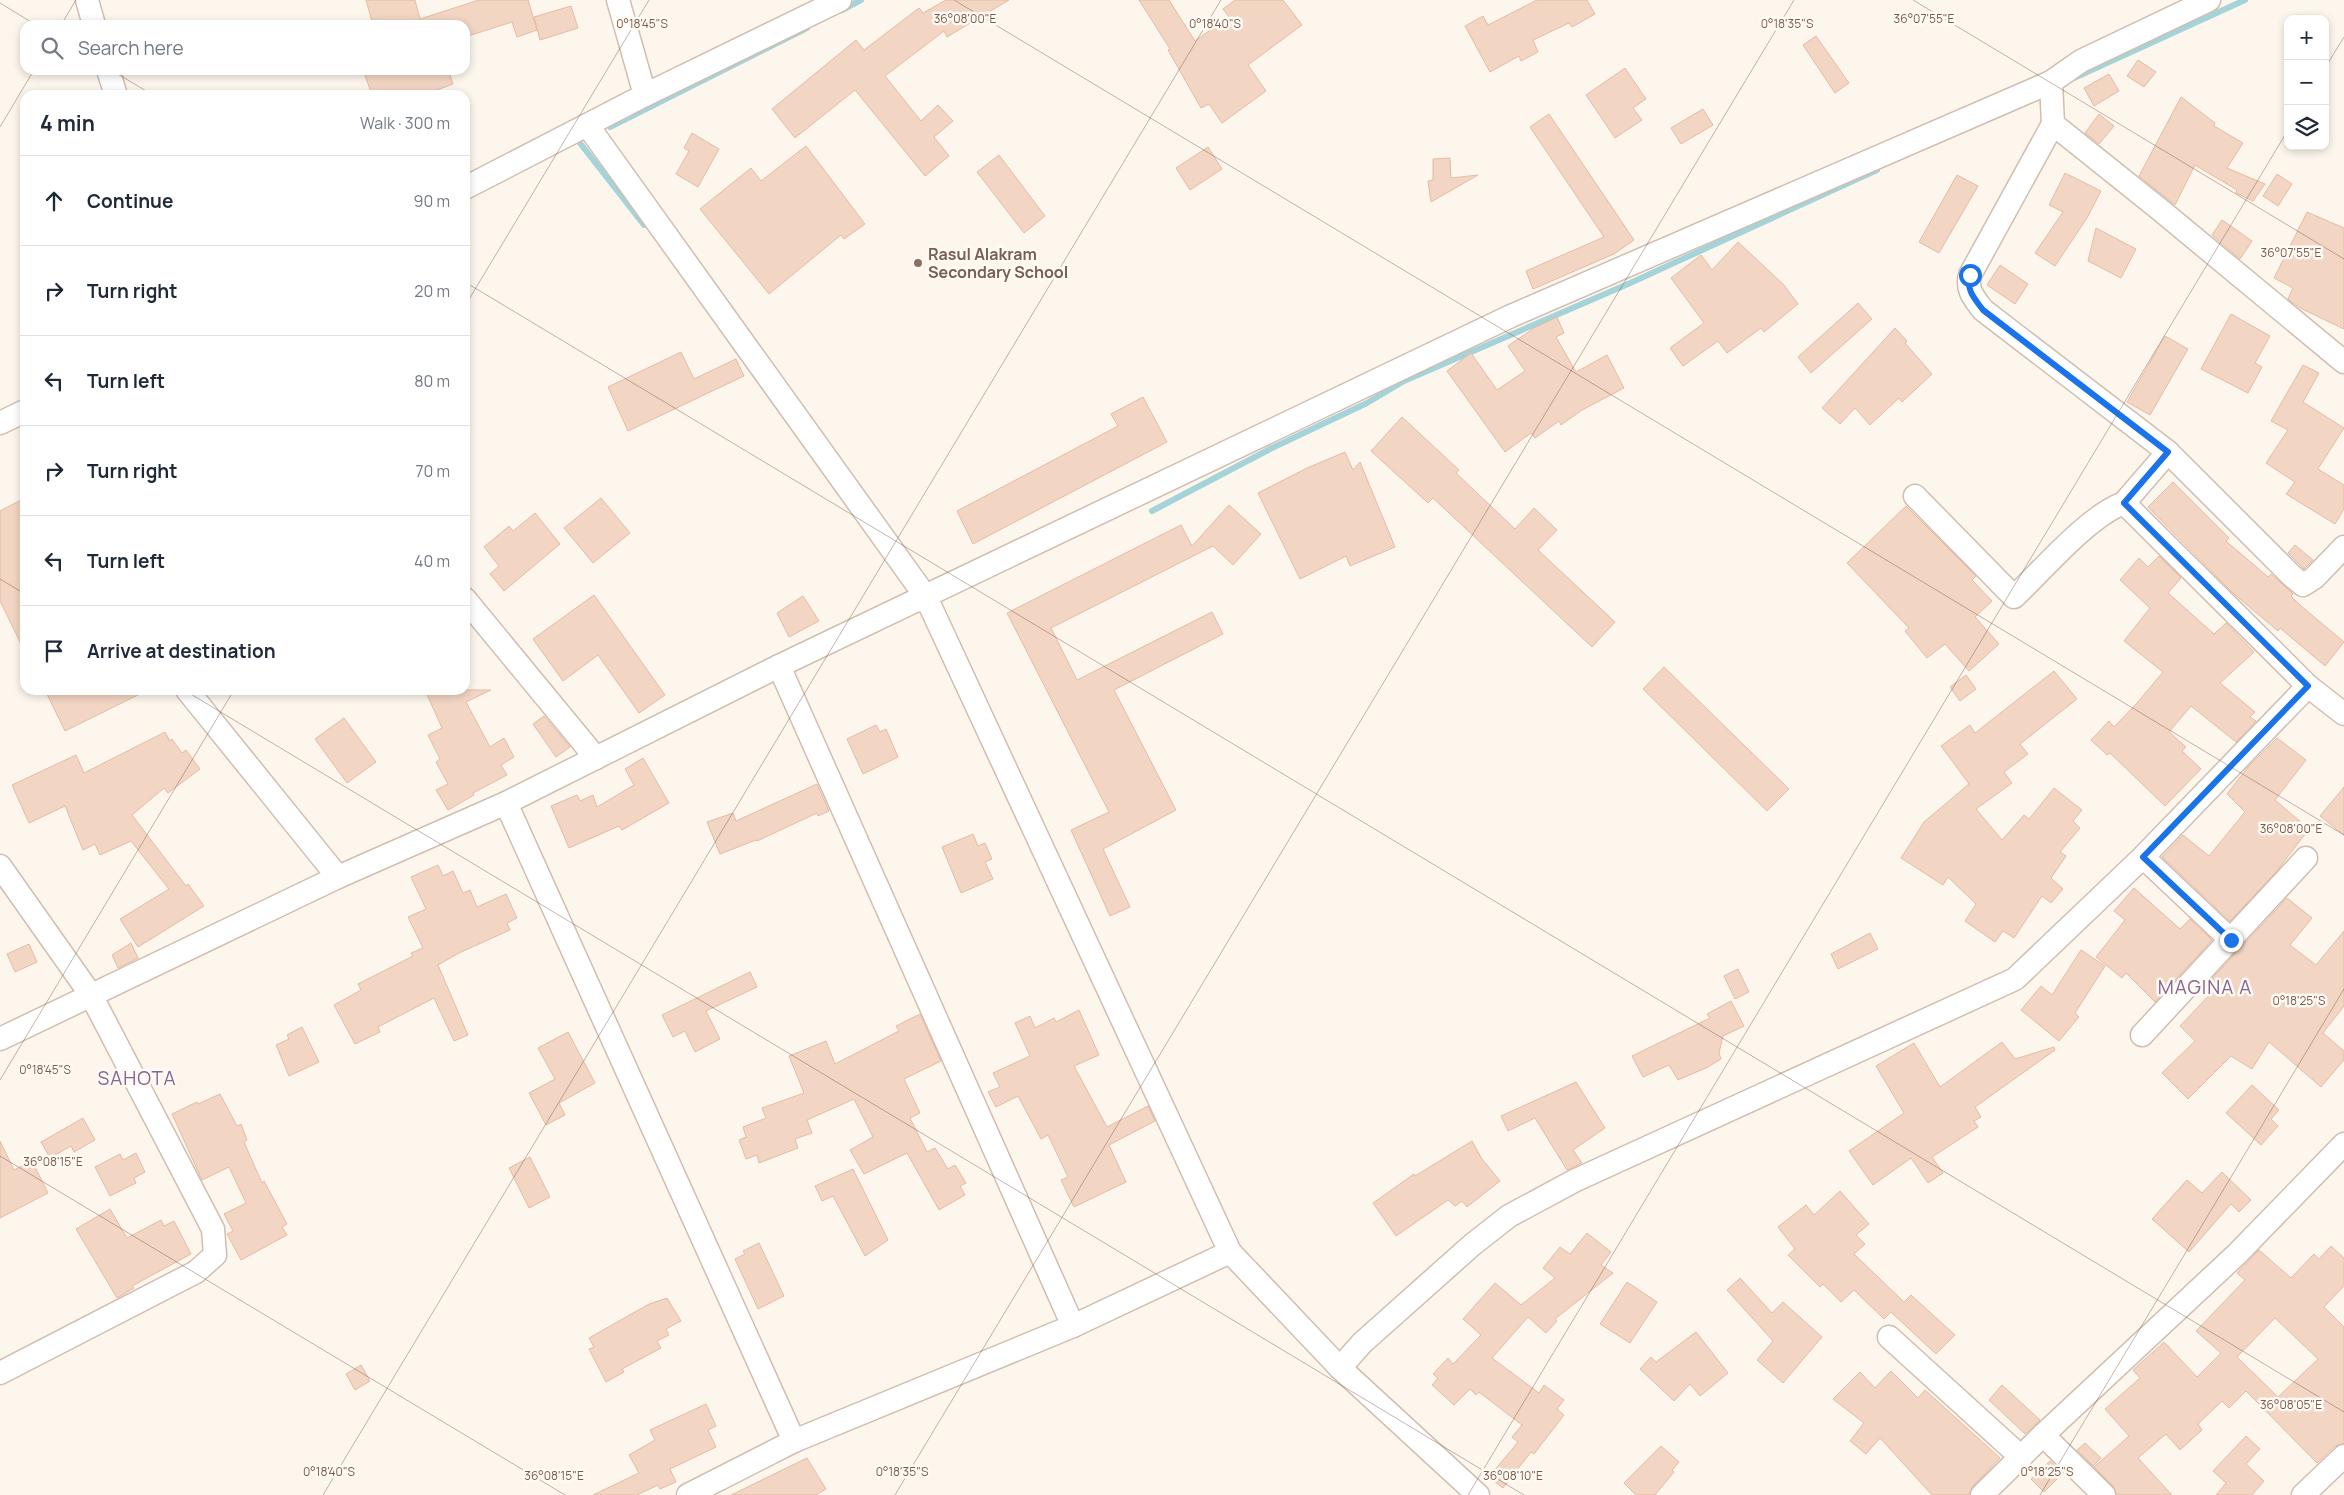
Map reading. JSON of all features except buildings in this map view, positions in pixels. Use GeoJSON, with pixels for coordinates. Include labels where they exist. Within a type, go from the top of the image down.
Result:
{"type":"FeatureCollection","features":[{"type":"Feature","properties":{"kind":"street"},"geometry":{"type":"LineString","coordinates":[[87,0],[93,20]]}},
{"type":"Feature","properties":{"kind":"street"},"geometry":{"type":"LineString","coordinates":[[618,0],[645,95]]}},
{"type":"Feature","properties":{"kind":"street"},"geometry":{"type":"LineString","coordinates":[[470,185],[645,95],[840,0]]}},
{"type":"Feature","properties":{"kind":"street"},"geometry":{"type":"LineString","coordinates":[[0,1039],[338,877],[506,803],[779,666],[1511,316],[2051,82],[2081,61],[2209,0]]}},
{"type":"Feature","properties":{"kind":"street"},"geometry":{"type":"LineString","coordinates":[[110,75],[114,90]]}},
{"type":"Feature","properties":{"kind":"street"},"geometry":{"type":"LineString","coordinates":[[2051,82],[2053,124],[1983,248],[1967,285],[1971,294],[1983,310],[2168,452],[2303,585],[2314,578],[2344,547]]}},
{"type":"Feature","properties":{"kind":"street"},"geometry":{"type":"LineString","coordinates":[[2053,124],[2344,362]]}},
{"type":"Feature","properties":{"kind":"street"},"geometry":{"type":"LineString","coordinates":[[588,126],[926,597],[1230,1252],[1340,1368],[1478,1495]]}},
{"type":"Feature","properties":{"kind":"street"},"geometry":{"type":"LineString","coordinates":[[0,424],[20,414]]}},
{"type":"Feature","properties":{"kind":"street"},"geometry":{"type":"LineString","coordinates":[[1915,496],[2014,597],[2088,525],[2102,514],[2124,503],[2168,452]]}},
{"type":"Feature","properties":{"kind":"street"},"geometry":{"type":"LineString","coordinates":[[2124,503],[2308,686],[2344,714]]}},
{"type":"Feature","properties":{"kind":"street"},"geometry":{"type":"LineString","coordinates":[[470,605],[596,758]]}},
{"type":"Feature","properties":{"kind":"street"},"geometry":{"type":"LineString","coordinates":[[779,666],[1073,1326]]}},
{"type":"Feature","properties":{"kind":"street"},"geometry":{"type":"LineString","coordinates":[[1340,1368],[1362,1343],[1472,1245],[1509,1216],[1574,1182],[2015,979],[2143,857],[2308,686]]}},
{"type":"Feature","properties":{"kind":"street"},"geometry":{"type":"LineString","coordinates":[[191,695],[338,877]]}},
{"type":"Feature","properties":{"kind":"street"},"geometry":{"type":"LineString","coordinates":[[506,803],[794,1441]]}},
{"type":"Feature","properties":{"kind":"street"},"geometry":{"type":"LineString","coordinates":[[2143,857],[2231,940]]}},
{"type":"Feature","properties":{"kind":"street"},"geometry":{"type":"LineString","coordinates":[[2142,1035],[2306,858]]}},
{"type":"Feature","properties":{"kind":"street"},"geometry":{"type":"LineString","coordinates":[[0,866],[91,995],[213,1228],[214,1255],[196,1272],[0,1373]]}},
{"type":"Feature","properties":{"kind":"street"},"geometry":{"type":"LineString","coordinates":[[1982,1495],[2043,1435],[2237,1254],[2344,1144]]}},
{"type":"Feature","properties":{"kind":"street"},"geometry":{"type":"LineString","coordinates":[[688,1495],[794,1441],[1073,1326],[1230,1252]]}},
{"type":"Feature","properties":{"kind":"street"},"geometry":{"type":"LineString","coordinates":[[1889,1337],[2022,1457]]}},
{"type":"Feature","properties":{"kind":"street"},"geometry":{"type":"LineString","coordinates":[[2043,1435],[2104,1495]]}},
{"type":"Feature","properties":{"kind":"street"},"geometry":{"type":"LineString","coordinates":[[2303,1495],[2344,1456]]}},
{"type":"Feature","properties":{"kind":"waterway"},"geometry":{"type":"LineString","coordinates":[[842,10],[861,0]]}},
{"type":"Feature","properties":{"kind":"waterway"},"geometry":{"type":"LineString","coordinates":[[2074,78],[2245,0]]}},
{"type":"Feature","properties":{"kind":"waterway"},"geometry":{"type":"LineString","coordinates":[[610,127],[807,28]]}},
{"type":"Feature","properties":{"kind":"waterway"},"geometry":{"type":"LineString","coordinates":[[580,143],[644,225]]}},
{"type":"Feature","properties":{"kind":"waterway"},"geometry":{"type":"LineString","coordinates":[[1152,511],[1272,448],[1367,403],[1404,381],[1628,284],[1877,170]]}},
{"type":"Feature","properties":{"kind":"place","name":"Rasul Alakram Secondary School"},"geometry":{"type":"Point","coordinates":[918,263]}},
{"type":"Feature","properties":{"kind":"district","name":"MAGINA A"},"geometry":{"type":"Point","coordinates":[2205,987]}},
{"type":"Feature","properties":{"kind":"district","name":"SAHOTA"},"geometry":{"type":"Point","coordinates":[137,1078]}},
{"type":"Feature","properties":{"kind":"route"},"geometry":{"type":"LineString","coordinates":[[1970,275],[1967,285],[1983,310],[2168,452],[2124,503],[2308,686],[2143,857],[2231,940]]}}]}
